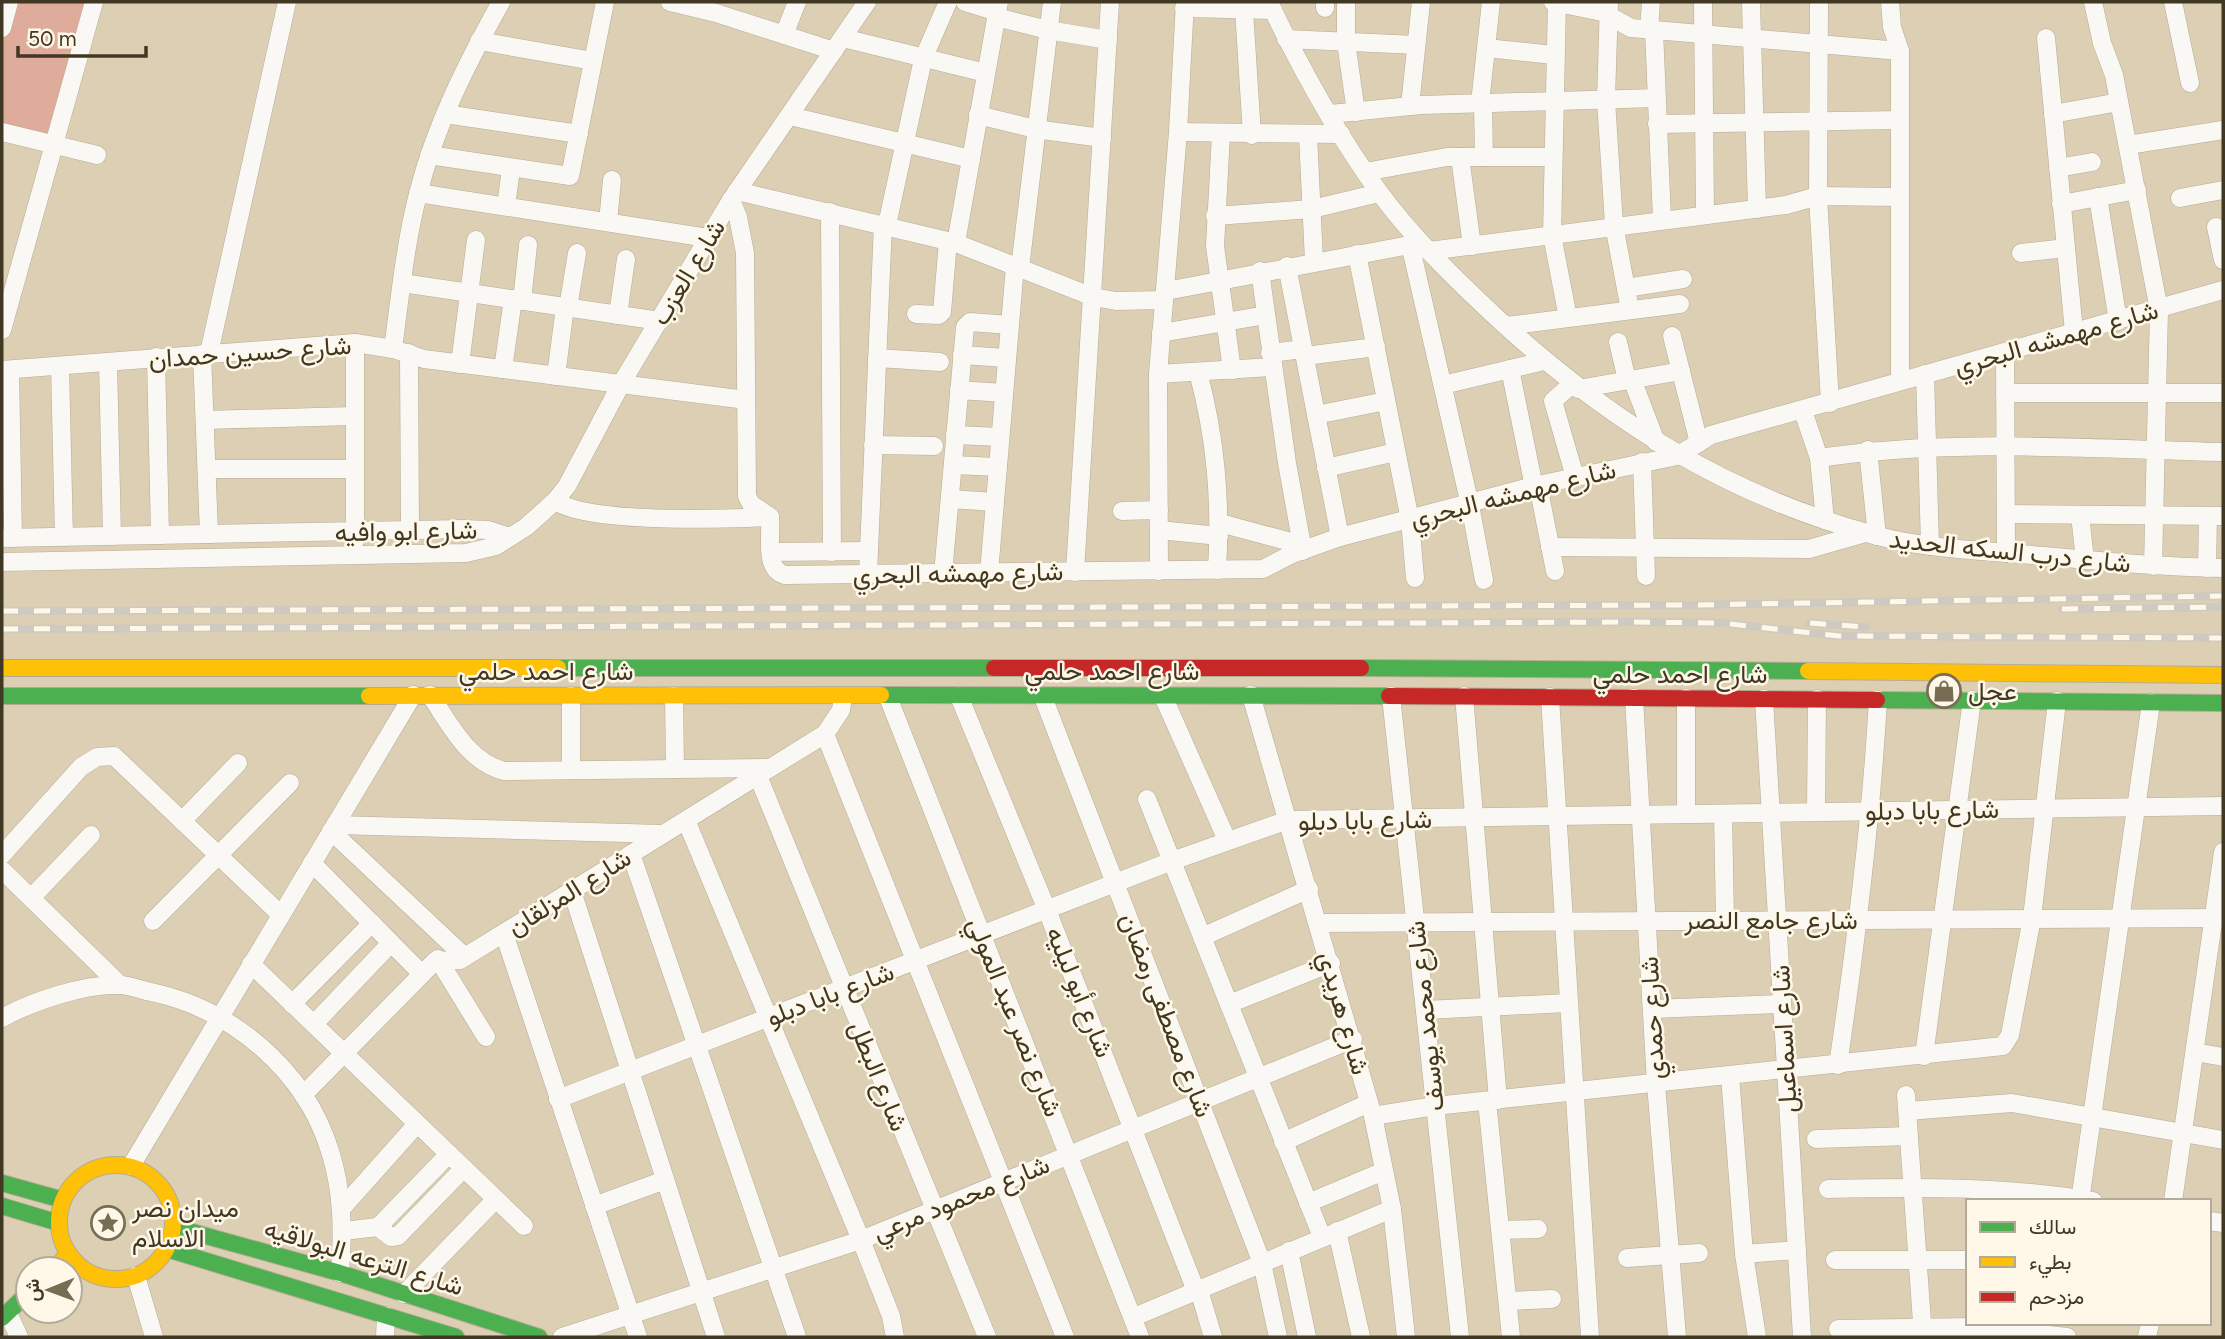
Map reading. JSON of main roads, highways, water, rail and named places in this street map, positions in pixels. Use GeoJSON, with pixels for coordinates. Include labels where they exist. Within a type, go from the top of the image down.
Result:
{"type":"FeatureCollection","features":[{"type":"Feature","properties":{"kind":"main road","name":"شارع احمد حلمي"},"geometry":{"type":"LineString","coordinates":[[2,668],[1477,668],[2223,675]]}},
{"type":"Feature","properties":{"kind":"main road","name":"شارع احمد حلمي"},"geometry":{"type":"LineString","coordinates":[[2,696],[1251,695],[2223,703]]}},
{"type":"Feature","properties":{"kind":"main road"},"geometry":{"type":"LineString","coordinates":[[110,1164],[131,1166],[151,1176],[166,1194],[173,1227],[167,1249],[154,1265],[136,1276],[120,1279],[97,1276],[77,1264],[69,1254],[59,1223],[63,1200],[74,1183],[90,1170],[110,1164]]}},
{"type":"Feature","properties":{"kind":"main road"},"geometry":{"type":"LineString","coordinates":[[2,1183],[63,1200]]}},
{"type":"Feature","properties":{"kind":"main road"},"geometry":{"type":"LineString","coordinates":[[2,1206],[59,1223]]}},
{"type":"Feature","properties":{"kind":"main road","name":"شارع الترعه البولاقيه"},"geometry":{"type":"LineString","coordinates":[[173,1227],[340,1273],[539,1337]]}},
{"type":"Feature","properties":{"kind":"main road","name":"شارع الترعه البولاقيه"},"geometry":{"type":"LineString","coordinates":[[167,1249],[456,1337]]}},
{"type":"Feature","properties":{"kind":"railway"},"geometry":{"type":"LineString","coordinates":[[2,611],[1694,605],[2223,596]]}},
{"type":"Feature","properties":{"kind":"railway"},"geometry":{"type":"LineString","coordinates":[[2062,609],[2223,607]]}},
{"type":"Feature","properties":{"kind":"railway"},"geometry":{"type":"LineString","coordinates":[[2,629],[1632,622],[1722,623],[1839,636],[2223,638]]}},
{"type":"Feature","properties":{"kind":"railway"},"geometry":{"type":"LineString","coordinates":[[1810,623],[1866,627]]}},
{"type":"Feature","properties":{"kind":"place","name":"عجل"},"geometry":{"type":"Point","coordinates":[1944,691]}},
{"type":"Feature","properties":{"kind":"place","name":"ميدان نصر الاسلام"},"geometry":{"type":"Point","coordinates":[108,1223]}}]}
